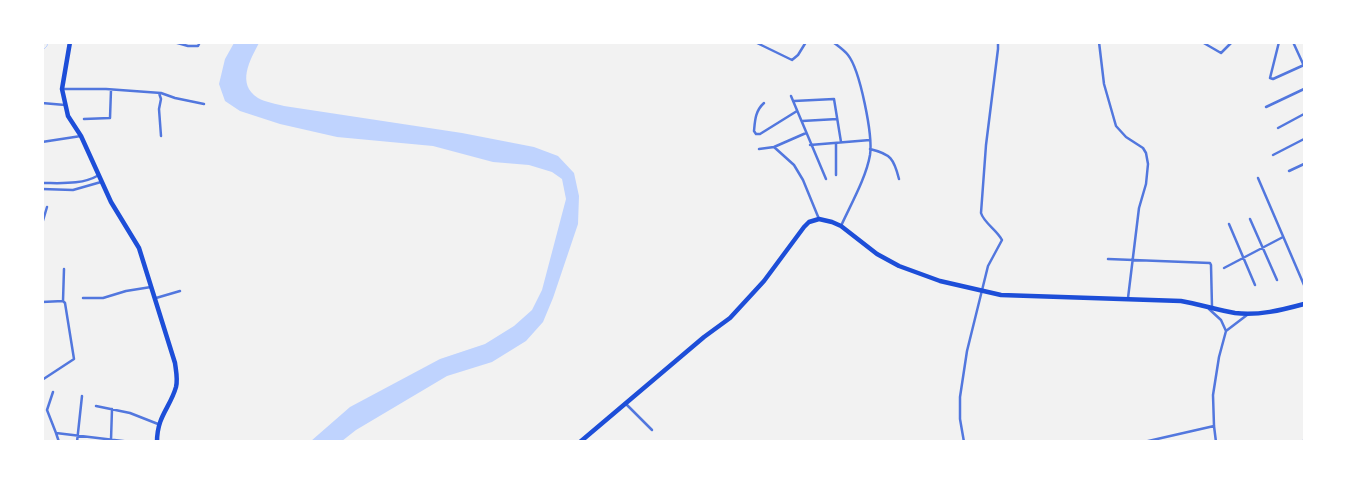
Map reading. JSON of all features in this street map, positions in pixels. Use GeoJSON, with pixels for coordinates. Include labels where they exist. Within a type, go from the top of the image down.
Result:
{"type":"FeatureCollection","features":[{"type":"Feature","properties":{"kind":"main road"},"geometry":{"type":"LineString","coordinates":[[70,42],[62,89],[68,116],[81,136],[111,202],[139,248],[175,363],[176,387],[158,424],[157,442]]}},
{"type":"Feature","properties":{"kind":"main road"},"geometry":{"type":"LineString","coordinates":[[580,442],[704,337],[730,318],[764,281],[804,227],[809,222],[820,219],[842,226],[877,254],[899,266],[940,280],[1012,296],[1181,301],[1249,314],[1280,310],[1304,304]]}},
{"type":"Feature","properties":{"kind":"street"},"geometry":{"type":"LineString","coordinates":[[174,42],[193,46],[198,46],[200,42]]}},
{"type":"Feature","properties":{"kind":"street"},"geometry":{"type":"LineString","coordinates":[[755,42],[792,60],[798,55],[806,42]]}},
{"type":"Feature","properties":{"kind":"street"},"geometry":{"type":"LineString","coordinates":[[834,42],[848,55],[856,71],[870,140],[868,164],[842,226]]}},
{"type":"Feature","properties":{"kind":"street"},"geometry":{"type":"LineString","coordinates":[[964,442],[960,419],[960,397],[967,351],[988,266],[1002,240],[981,213],[986,145],[998,42]]}},
{"type":"Feature","properties":{"kind":"street"},"geometry":{"type":"LineString","coordinates":[[1100,42],[1104,84],[1116,126],[1126,137],[1143,148],[1148,158],[1146,184],[1139,208],[1128,298]]}},
{"type":"Feature","properties":{"kind":"street"},"geometry":{"type":"LineString","coordinates":[[1202,42],[1221,53],[1232,42]]}},
{"type":"Feature","properties":{"kind":"street"},"geometry":{"type":"LineString","coordinates":[[1279,42],[1270,78],[1273,79],[1304,66],[1293,42]]}},
{"type":"Feature","properties":{"kind":"street"},"geometry":{"type":"LineString","coordinates":[[62,89],[159,93],[204,104]]}},
{"type":"Feature","properties":{"kind":"street"},"geometry":{"type":"LineString","coordinates":[[1266,107],[1304,89]]}},
{"type":"Feature","properties":{"kind":"street"},"geometry":{"type":"LineString","coordinates":[[84,119],[110,118],[111,90]]}},
{"type":"Feature","properties":{"kind":"street"},"geometry":{"type":"LineString","coordinates":[[159,93],[161,99],[159,108],[161,136]]}},
{"type":"Feature","properties":{"kind":"street"},"geometry":{"type":"LineString","coordinates":[[791,96],[810,145],[826,179]]}},
{"type":"Feature","properties":{"kind":"street"},"geometry":{"type":"LineString","coordinates":[[794,101],[833,98],[841,142]]}},
{"type":"Feature","properties":{"kind":"street"},"geometry":{"type":"LineString","coordinates":[[42,103],[65,105]]}},
{"type":"Feature","properties":{"kind":"street"},"geometry":{"type":"LineString","coordinates":[[764,104],[759,107],[756,114],[754,131],[756,134],[760,134],[797,111]]}},
{"type":"Feature","properties":{"kind":"street"},"geometry":{"type":"LineString","coordinates":[[1278,128],[1304,114]]}},
{"type":"Feature","properties":{"kind":"street"},"geometry":{"type":"LineString","coordinates":[[802,121],[837,119]]}},
{"type":"Feature","properties":{"kind":"street"},"geometry":{"type":"LineString","coordinates":[[759,149],[774,147],[806,133]]}},
{"type":"Feature","properties":{"kind":"street"},"geometry":{"type":"LineString","coordinates":[[42,142],[81,136]]}},
{"type":"Feature","properties":{"kind":"street"},"geometry":{"type":"LineString","coordinates":[[1273,155],[1304,139]]}},
{"type":"Feature","properties":{"kind":"street"},"geometry":{"type":"LineString","coordinates":[[810,145],[870,140]]}},
{"type":"Feature","properties":{"kind":"street"},"geometry":{"type":"LineString","coordinates":[[836,143],[836,175]]}},
{"type":"Feature","properties":{"kind":"street"},"geometry":{"type":"LineString","coordinates":[[774,147],[794,165],[803,180],[820,219]]}},
{"type":"Feature","properties":{"kind":"street"},"geometry":{"type":"LineString","coordinates":[[870,149],[889,156],[896,166],[899,179]]}},
{"type":"Feature","properties":{"kind":"street"},"geometry":{"type":"LineString","coordinates":[[1289,171],[1304,164]]}},
{"type":"Feature","properties":{"kind":"street"},"geometry":{"type":"LineString","coordinates":[[42,183],[72,184],[99,175]]}},
{"type":"Feature","properties":{"kind":"street"},"geometry":{"type":"LineString","coordinates":[[1258,178],[1304,285]]}},
{"type":"Feature","properties":{"kind":"street"},"geometry":{"type":"LineString","coordinates":[[42,189],[81,189],[102,182]]}},
{"type":"Feature","properties":{"kind":"street"},"geometry":{"type":"LineString","coordinates":[[42,224],[47,207]]}},
{"type":"Feature","properties":{"kind":"street"},"geometry":{"type":"LineString","coordinates":[[1250,219],[1277,280]]}},
{"type":"Feature","properties":{"kind":"street"},"geometry":{"type":"LineString","coordinates":[[1229,224],[1255,285]]}},
{"type":"Feature","properties":{"kind":"street"},"geometry":{"type":"LineString","coordinates":[[1224,268],[1283,237]]}},
{"type":"Feature","properties":{"kind":"street"},"geometry":{"type":"LineString","coordinates":[[1108,259],[1211,264],[1212,307]]}},
{"type":"Feature","properties":{"kind":"street"},"geometry":{"type":"LineString","coordinates":[[42,380],[74,359],[65,303],[63,301],[64,269]]}},
{"type":"Feature","properties":{"kind":"street"},"geometry":{"type":"LineString","coordinates":[[83,298],[103,298],[126,291],[151,287]]}},
{"type":"Feature","properties":{"kind":"street"},"geometry":{"type":"LineString","coordinates":[[154,298],[180,291]]}},
{"type":"Feature","properties":{"kind":"street"},"geometry":{"type":"LineString","coordinates":[[42,302],[63,301]]}},
{"type":"Feature","properties":{"kind":"street"},"geometry":{"type":"LineString","coordinates":[[1205,305],[1221,320],[1226,331],[1214,383],[1216,442]]}},
{"type":"Feature","properties":{"kind":"street"},"geometry":{"type":"LineString","coordinates":[[1226,331],[1249,314]]}},
{"type":"Feature","properties":{"kind":"street"},"geometry":{"type":"LineString","coordinates":[[42,340],[42,347]]}},
{"type":"Feature","properties":{"kind":"street"},"geometry":{"type":"LineString","coordinates":[[53,392],[47,410],[58,442]]}},
{"type":"Feature","properties":{"kind":"street"},"geometry":{"type":"LineString","coordinates":[[77,442],[82,396]]}},
{"type":"Feature","properties":{"kind":"street"},"geometry":{"type":"LineString","coordinates":[[625,403],[652,430]]}},
{"type":"Feature","properties":{"kind":"street"},"geometry":{"type":"LineString","coordinates":[[96,406],[140,416],[158,424]]}},
{"type":"Feature","properties":{"kind":"street"},"geometry":{"type":"LineString","coordinates":[[111,440],[112,409]]}},
{"type":"Feature","properties":{"kind":"street"},"geometry":{"type":"LineString","coordinates":[[1144,442],[1214,426]]}},
{"type":"Feature","properties":{"kind":"street"},"geometry":{"type":"LineString","coordinates":[[56,433],[131,442]]}},
{"type":"Feature","properties":{"kind":"water"},"geometry":{"type":"Polygon","coordinates":[[[234,43],[259,43],[249,64],[246,79],[251,92],[264,101],[284,106],[462,133],[534,147],[558,156],[574,173],[579,196],[578,224],[543,322],[526,341],[492,362],[447,376],[356,430],[342,441],[311,441],[350,407],[440,359],[485,344],[514,326],[532,310],[542,290],[566,199],[562,179],[552,172],[529,165],[493,162],[433,146],[337,137],[280,124],[240,111],[225,101],[219,84],[225,59],[234,43]]]}},
{"type":"Feature","properties":{"kind":"waterway"},"geometry":{"type":"LineString","coordinates":[[42,51],[48,42]]}}]}
